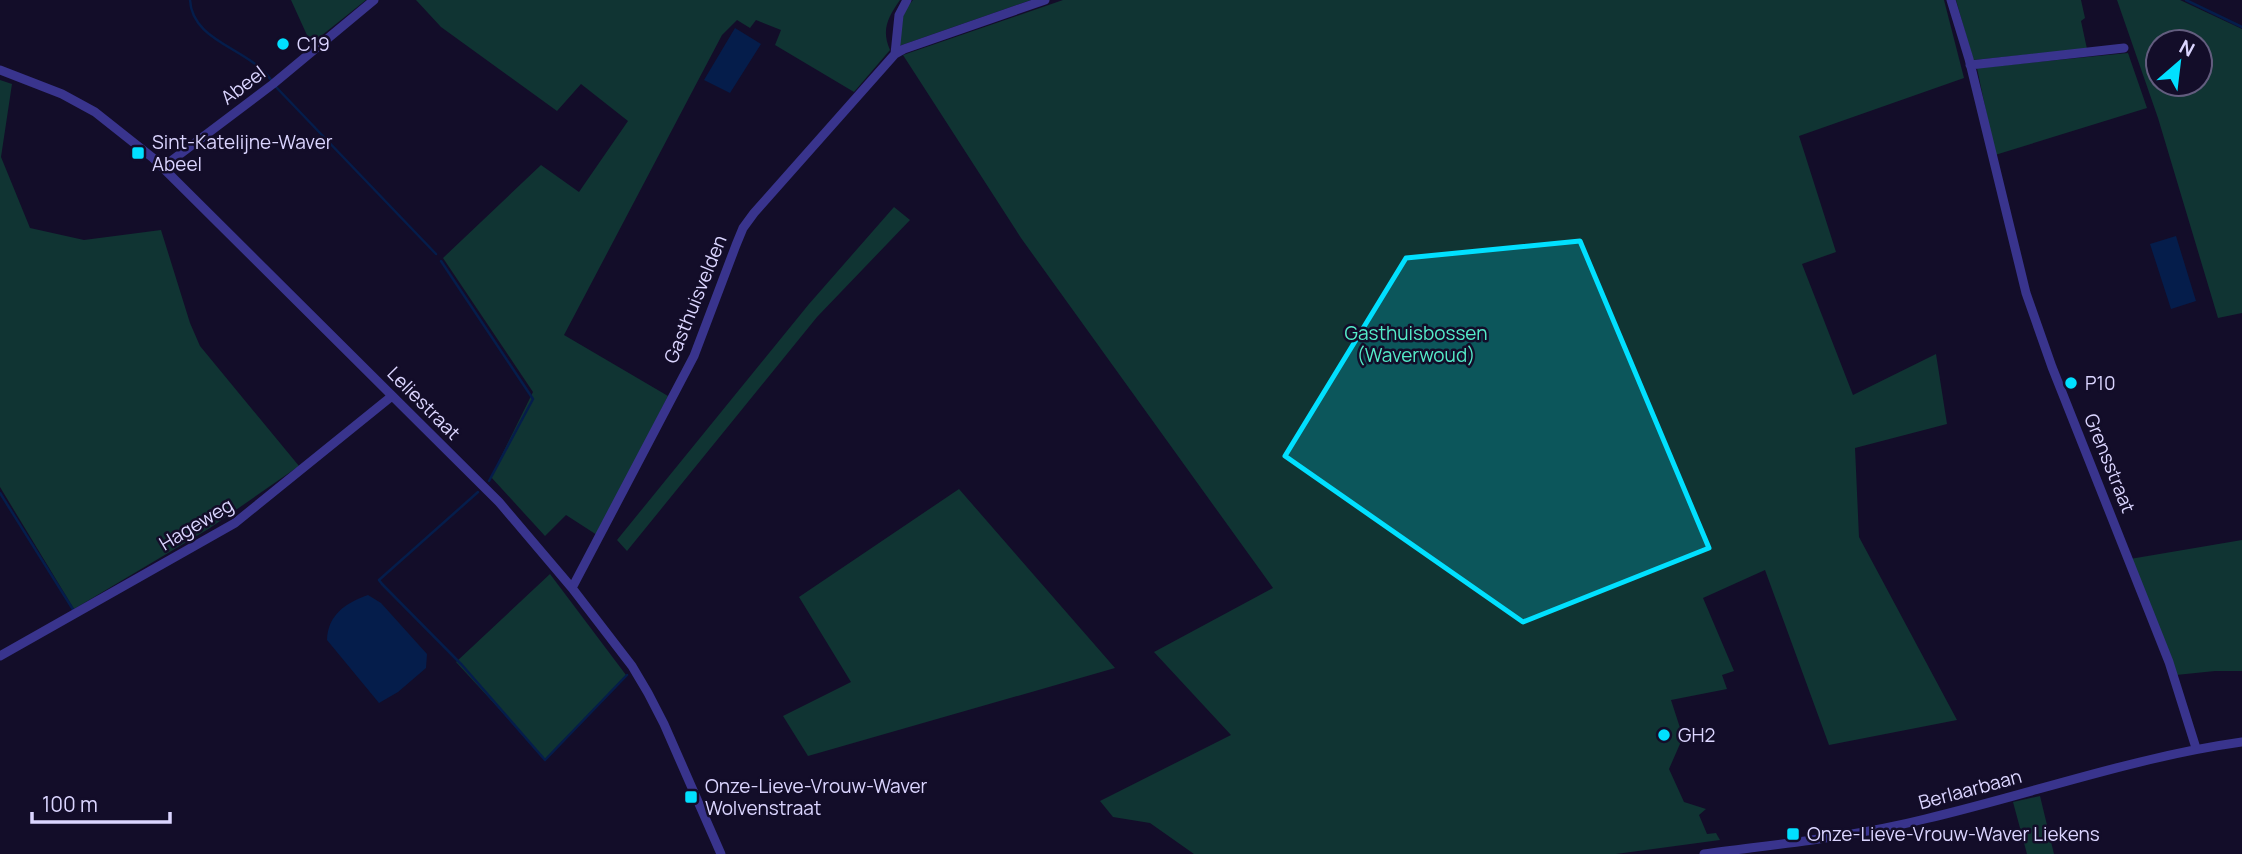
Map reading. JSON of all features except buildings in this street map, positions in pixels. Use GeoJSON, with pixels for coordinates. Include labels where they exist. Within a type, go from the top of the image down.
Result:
{"type":"FeatureCollection","features":[{"type":"Feature","properties":{"kind":"street","name":"Abeel"},"geometry":{"type":"LineString","coordinates":[[163,167],[273,84],[374,0]]}},
{"type":"Feature","properties":{"kind":"street"},"geometry":{"type":"LineString","coordinates":[[895,54],[899,15],[907,0]]}},
{"type":"Feature","properties":{"kind":"street","name":"Gasthuisvelden"},"geometry":{"type":"LineString","coordinates":[[572,588],[694,356],[743,228],[895,54],[1045,0]]}},
{"type":"Feature","properties":{"kind":"street","name":"Grensstraat"},"geometry":{"type":"LineString","coordinates":[[1951,0],[1970,65],[2026,293],[2052,367],[2169,662],[2196,748]]}},
{"type":"Feature","properties":{"kind":"street"},"geometry":{"type":"LineString","coordinates":[[1970,65],[2123,48]]}},
{"type":"Feature","properties":{"kind":"street","name":"Leliestraat"},"geometry":{"type":"LineString","coordinates":[[0,70],[62,94],[95,112],[163,167],[499,502],[572,588],[632,666],[664,724],[721,854]]}},
{"type":"Feature","properties":{"kind":"street","name":"Hageweg"},"geometry":{"type":"LineString","coordinates":[[0,656],[235,523],[392,396]]}},
{"type":"Feature","properties":{"kind":"street","name":"Berlaarbaan"},"geometry":{"type":"LineString","coordinates":[[1704,854],[1872,831],[1925,820],[2196,748],[2242,742]]}},
{"type":"Feature","properties":{"kind":"highlighted area"},"geometry":{"type":"Polygon","coordinates":[[[1580,241],[1709,548],[1523,622],[1285,456],[1406,258],[1580,241]]]}},
{"type":"Feature","properties":{"kind":"green space"},"geometry":{"type":"Polygon","coordinates":[[[291,0],[366,0],[311,44],[291,0]]]}},
{"type":"Feature","properties":{"kind":"green space"},"geometry":{"type":"Polygon","coordinates":[[[416,0],[900,0],[887,24],[886,36],[890,50],[854,92],[775,45],[781,30],[756,20],[750,28],[737,20],[722,35],[564,335],[668,396],[597,535],[566,515],[545,536],[491,477],[533,392],[443,258],[541,165],[579,192],[628,121],[581,84],[557,111],[441,27],[416,0]]]}},
{"type":"Feature","properties":{"kind":"green space"},"geometry":{"type":"Polygon","coordinates":[[[913,0],[1031,0],[899,46],[895,22],[913,0]]]}},
{"type":"Feature","properties":{"kind":"green space","name":"Gasthuisbossen (Waverwoud)"},"geometry":{"type":"Polygon","coordinates":[[[1063,0],[1944,0],[1964,78],[1799,136],[1836,252],[1802,264],[1853,395],[1936,354],[1947,424],[1855,448],[1859,537],[1957,720],[1829,745],[1765,570],[1703,598],[1734,671],[1722,675],[1727,689],[1671,700],[1683,737],[1669,769],[1684,802],[1706,809],[1699,815],[1707,834],[1716,833],[1720,840],[1616,854],[1194,854],[1150,823],[1113,817],[1100,801],[1231,735],[1154,652],[1273,588],[1021,238],[903,55],[1063,0]]]}},
{"type":"Feature","properties":{"kind":"green space"},"geometry":{"type":"Polygon","coordinates":[[[1956,0],[2081,0],[2085,18],[2081,21],[2087,49],[1973,60],[1956,0]]]}},
{"type":"Feature","properties":{"kind":"green space"},"geometry":{"type":"Polygon","coordinates":[[[2117,0],[2180,0],[2242,29],[2242,313],[2218,318],[2151,98],[2214,98],[2214,28],[2144,28],[2144,78],[2117,0]]]}},
{"type":"Feature","properties":{"kind":"green space"},"geometry":{"type":"Polygon","coordinates":[[[2128,53],[2147,108],[1995,155],[1977,68],[2128,53]]]}},
{"type":"Feature","properties":{"kind":"green space"},"geometry":{"type":"Polygon","coordinates":[[[0,80],[12,84],[1,157],[30,228],[84,240],[161,230],[190,323],[200,346],[299,466],[210,528],[74,609],[0,487],[0,80]]]}},
{"type":"Feature","properties":{"kind":"green space"},"geometry":{"type":"Polygon","coordinates":[[[894,207],[910,220],[817,317],[627,551],[617,540],[809,304],[894,207]]]}},
{"type":"Feature","properties":{"kind":"green space"},"geometry":{"type":"Polygon","coordinates":[[[959,489],[1115,668],[808,756],[783,716],[851,682],[799,597],[959,489]]]}},
{"type":"Feature","properties":{"kind":"green space"},"geometry":{"type":"Polygon","coordinates":[[[2242,540],[2242,671],[2176,675],[2130,559],[2242,540]]]}},
{"type":"Feature","properties":{"kind":"green space"},"geometry":{"type":"Polygon","coordinates":[[[550,574],[626,675],[545,759],[456,662],[550,574]]]}},
{"type":"Feature","properties":{"kind":"green space"},"geometry":{"type":"Polygon","coordinates":[[[2040,796],[2054,854],[2027,854],[2013,802],[2040,796]]]}},
{"type":"Feature","properties":{"kind":"water"},"geometry":{"type":"Polygon","coordinates":[[[735,28],[761,44],[730,93],[704,80],[735,28]]]}},
{"type":"Feature","properties":{"kind":"water"},"geometry":{"type":"Polygon","coordinates":[[[2176,236],[2196,301],[2171,309],[2150,244],[2176,236]]]}},
{"type":"Feature","properties":{"kind":"water"},"geometry":{"type":"Polygon","coordinates":[[[368,595],[381,603],[427,654],[426,668],[398,692],[379,703],[327,640],[328,631],[339,611],[368,595]]]}},
{"type":"Feature","properties":{"kind":"waterway"},"geometry":{"type":"LineString","coordinates":[[190,0],[193,14],[200,26],[261,69],[271,80]]}},
{"type":"Feature","properties":{"kind":"waterway"},"geometry":{"type":"LineString","coordinates":[[2186,0],[2242,27]]}},
{"type":"Feature","properties":{"kind":"waterway"},"geometry":{"type":"LineString","coordinates":[[276,87],[436,254]]}},
{"type":"Feature","properties":{"kind":"waterway"},"geometry":{"type":"LineString","coordinates":[[441,261],[533,399],[489,481]]}},
{"type":"Feature","properties":{"kind":"waterway"},"geometry":{"type":"LineString","coordinates":[[478,492],[379,580],[382,584],[462,665],[545,760],[627,675]]}},
{"type":"Feature","properties":{"kind":"waterway"},"geometry":{"type":"LineString","coordinates":[[0,493],[74,611]]}},
{"type":"Feature","properties":{"kind":"place","name":"C19"},"geometry":{"type":"Point","coordinates":[283,44]}},
{"type":"Feature","properties":{"kind":"place","name":"Sint-Katelijne-Waver Abeel"},"geometry":{"type":"Point","coordinates":[138,153]}},
{"type":"Feature","properties":{"kind":"place","name":"P10"},"geometry":{"type":"Point","coordinates":[2071,383]}},
{"type":"Feature","properties":{"kind":"place","name":"GH2"},"geometry":{"type":"Point","coordinates":[1664,735]}},
{"type":"Feature","properties":{"kind":"place","name":"Onze-Lieve-Vrouw-Waver Wolvenstraat"},"geometry":{"type":"Point","coordinates":[691,797]}},
{"type":"Feature","properties":{"kind":"place","name":"Onze-Lieve-Vrouw-Waver Liekens"},"geometry":{"type":"Point","coordinates":[1793,834]}}]}
